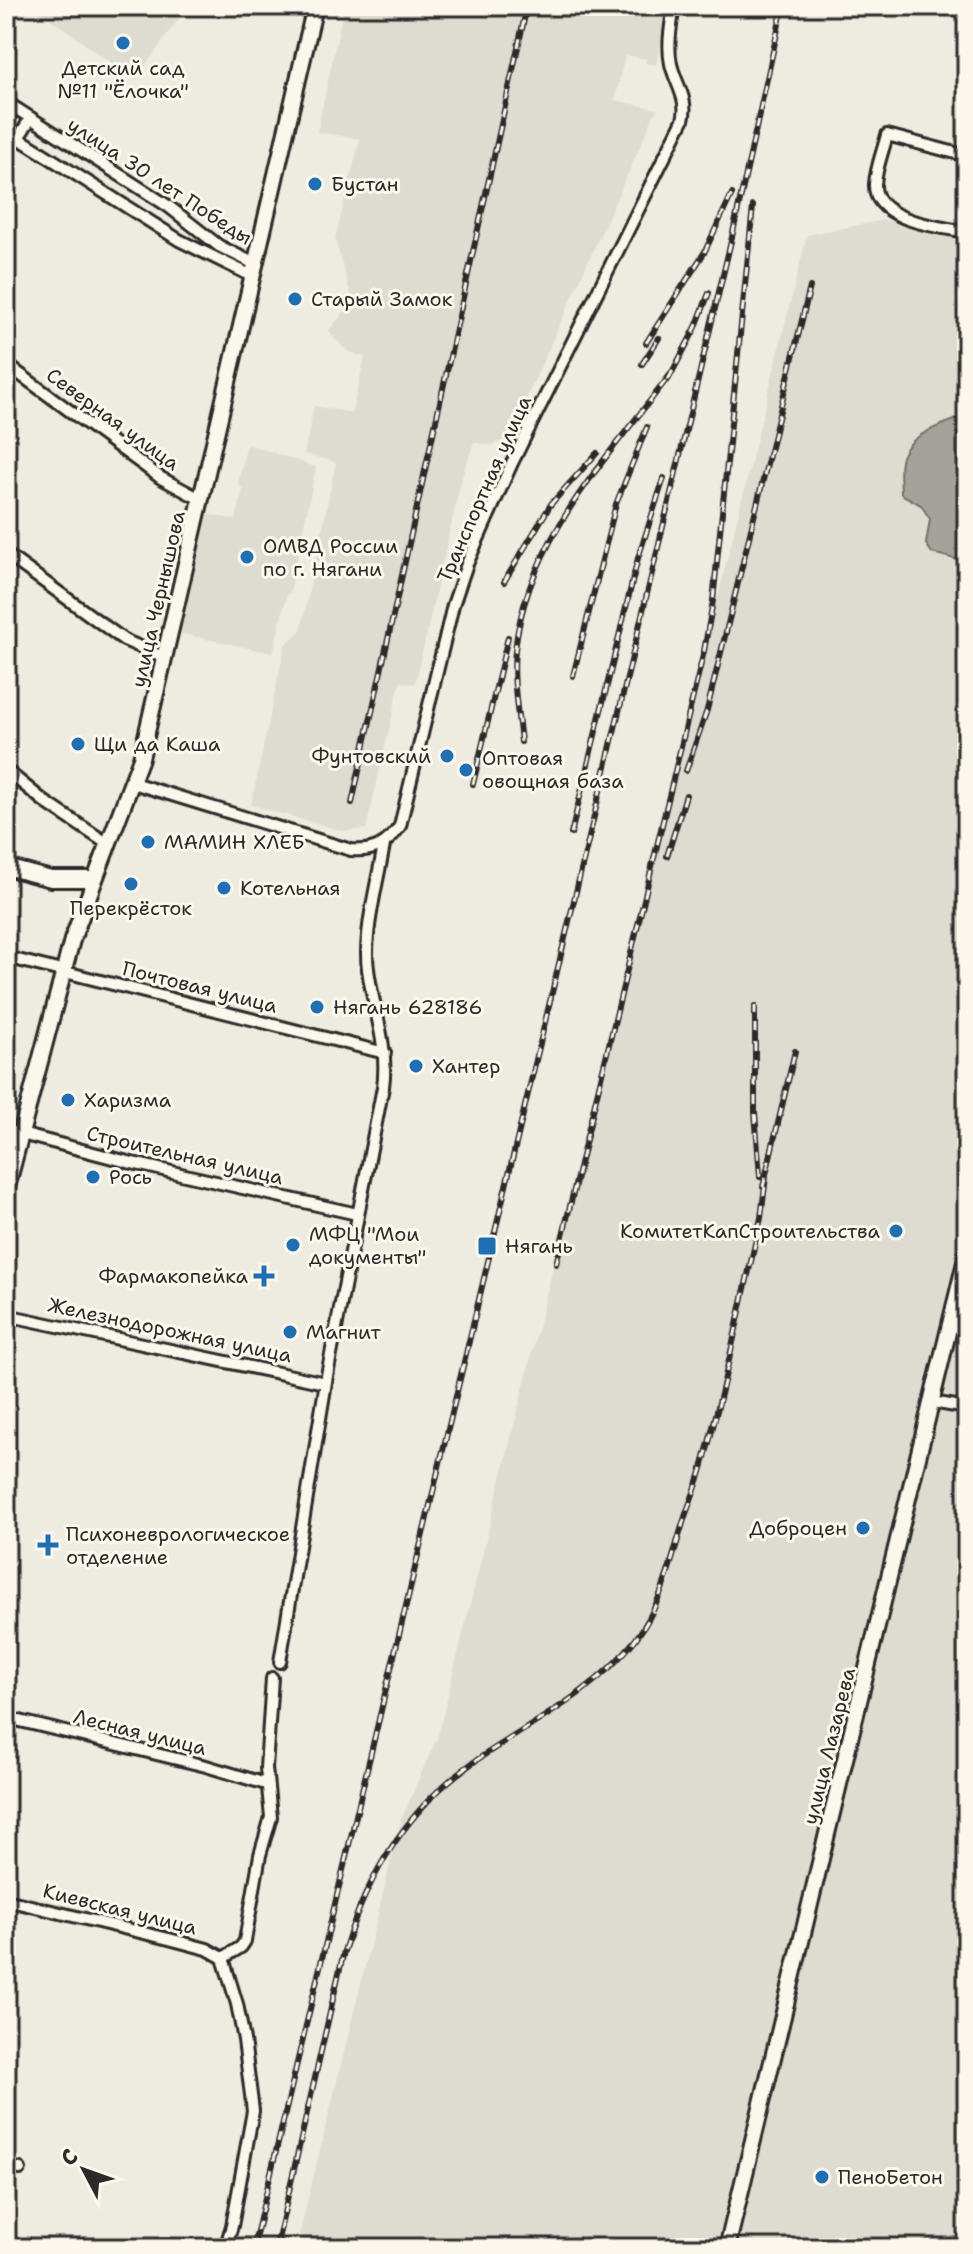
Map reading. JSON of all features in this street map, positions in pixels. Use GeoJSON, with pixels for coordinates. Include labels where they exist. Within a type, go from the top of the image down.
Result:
{"type":"FeatureCollection","features":[{"type":"Feature","properties":{"kind":"main road","name":"улица Чернышова"},"geometry":{"type":"LineString","coordinates":[[6,1191],[13,1132],[63,970],[93,879],[133,783],[202,500],[314,10]]}},
{"type":"Feature","properties":{"kind":"main road"},"geometry":{"type":"LineString","coordinates":[[6,867],[51,879],[93,879]]}},
{"type":"Feature","properties":{"kind":"main road","name":"улица Лазарева"},"geometry":{"type":"LineString","coordinates":[[727,2248],[967,1254]]}},
{"type":"Feature","properties":{"kind":"street"},"geometry":{"type":"LineString","coordinates":[[296,6],[314,10]]}},
{"type":"Feature","properties":{"kind":"street","name":"Транспортная улица"},"geometry":{"type":"LineString","coordinates":[[384,845],[400,826],[404,814],[453,605],[467,564],[519,450],[683,120],[685,106],[669,52],[674,6]]}},
{"type":"Feature","properties":{"kind":"street","name":"улица 30 лет Победы"},"geometry":{"type":"LineString","coordinates":[[6,102],[190,220],[219,246],[254,270]]}},
{"type":"Feature","properties":{"kind":"street"},"geometry":{"type":"LineString","coordinates":[[18,138],[31,118]]}},
{"type":"Feature","properties":{"kind":"street","name":"улица 30 лет Победы"},"geometry":{"type":"LineString","coordinates":[[6,130],[179,240],[254,270]]}},
{"type":"Feature","properties":{"kind":"street"},"geometry":{"type":"LineString","coordinates":[[967,156],[887,135],[875,184],[882,206],[893,214],[967,232]]}},
{"type":"Feature","properties":{"kind":"street"},"geometry":{"type":"LineString","coordinates":[[179,240],[190,233],[190,220]]}},
{"type":"Feature","properties":{"kind":"street","name":"Северная улица"},"geometry":{"type":"LineString","coordinates":[[6,364],[161,478],[202,500]]}},
{"type":"Feature","properties":{"kind":"street"},"geometry":{"type":"LineString","coordinates":[[6,554],[124,640],[165,658]]}},
{"type":"Feature","properties":{"kind":"street"},"geometry":{"type":"LineString","coordinates":[[6,770],[45,802],[108,844]]}},
{"type":"Feature","properties":{"kind":"street"},"geometry":{"type":"LineString","coordinates":[[133,783],[339,847],[364,851],[384,845],[367,968],[385,1053],[383,1087],[325,1383],[280,1662]]}},
{"type":"Feature","properties":{"kind":"street","name":"Почтовая улица"},"geometry":{"type":"LineString","coordinates":[[6,957],[385,1053]]}},
{"type":"Feature","properties":{"kind":"street","name":"Строительная улица"},"geometry":{"type":"LineString","coordinates":[[13,1132],[128,1162],[357,1214]]}},
{"type":"Feature","properties":{"kind":"street","name":"Железнодорожная улица"},"geometry":{"type":"LineString","coordinates":[[6,1315],[325,1383]]}},
{"type":"Feature","properties":{"kind":"street"},"geometry":{"type":"LineString","coordinates":[[932,1402],[967,1408]]}},
{"type":"Feature","properties":{"kind":"street"},"geometry":{"type":"LineString","coordinates":[[225,2248],[232,2226],[253,2111],[244,2040],[223,1958],[241,1947],[248,1932],[260,1855],[271,1817],[266,1784],[272,1678]]}},
{"type":"Feature","properties":{"kind":"street","name":"Лесная улица"},"geometry":{"type":"LineString","coordinates":[[6,1713],[11,1718],[266,1784]]}},
{"type":"Feature","properties":{"kind":"street","name":"Киевская улица"},"geometry":{"type":"LineString","coordinates":[[6,1900],[207,1949],[223,1958]]}},
{"type":"Feature","properties":{"kind":"street"},"geometry":{"type":"LineString","coordinates":[[6,2166],[20,2169]]}},
{"type":"Feature","properties":{"kind":"shaded area","name":"Детский сад №11 \"Ёлочка\""},"geometry":{"type":"Polygon","coordinates":[[[33,6],[188,6],[135,80],[33,6]]]}},
{"type":"Feature","properties":{"kind":"shaded area"},"geometry":{"type":"Polygon","coordinates":[[[344,6],[668,6],[656,65],[646,63],[646,59],[625,55],[615,100],[657,109],[507,441],[488,445],[474,442],[462,477],[415,684],[400,682],[366,829],[343,831],[251,805],[285,645],[301,630],[336,462],[304,454],[314,406],[352,413],[365,357],[347,351],[328,331],[353,302],[335,239],[360,139],[317,132],[344,6]]]}},
{"type":"Feature","properties":{"kind":"shaded area"},"geometry":{"type":"Polygon","coordinates":[[[884,220],[967,239],[967,2248],[296,2248],[401,1820],[438,1735],[807,235],[884,220]]]}},
{"type":"Feature","properties":{"kind":"shaded area"},"geometry":{"type":"Polygon","coordinates":[[[967,417],[966,562],[932,553],[926,544],[930,519],[921,505],[901,494],[900,473],[904,452],[910,444],[935,428],[967,417]]]}},
{"type":"Feature","properties":{"kind":"shaded area","name":"ОМВД России по г. Нягани"},"geometry":{"type":"Polygon","coordinates":[[[247,444],[316,467],[290,593],[287,594],[273,653],[178,633],[206,514],[236,520],[243,489],[238,483],[247,444]]]}},
{"type":"Feature","properties":{"kind":"railway"},"geometry":{"type":"LineString","coordinates":[[352,803],[527,6]]}},
{"type":"Feature","properties":{"kind":"railway"},"geometry":{"type":"LineString","coordinates":[[253,2248],[732,237],[783,6]]}},
{"type":"Feature","properties":{"kind":"railway"},"geometry":{"type":"LineString","coordinates":[[646,343],[704,253],[732,194]]}},
{"type":"Feature","properties":{"kind":"railway"},"geometry":{"type":"LineString","coordinates":[[556,1264],[704,651],[713,601],[753,206]]}},
{"type":"Feature","properties":{"kind":"railway"},"geometry":{"type":"LineString","coordinates":[[686,771],[707,710],[810,287]]}},
{"type":"Feature","properties":{"kind":"railway"},"geometry":{"type":"LineString","coordinates":[[668,380],[696,327],[709,293]]}},
{"type":"Feature","properties":{"kind":"railway"},"geometry":{"type":"LineString","coordinates":[[642,364],[659,338]]}},
{"type":"Feature","properties":{"kind":"railway"},"geometry":{"type":"LineString","coordinates":[[521,742],[515,650],[523,610],[536,572],[574,501],[673,371]]}},
{"type":"Feature","properties":{"kind":"railway"},"geometry":{"type":"LineString","coordinates":[[573,676],[616,504],[647,427]]}},
{"type":"Feature","properties":{"kind":"railway"},"geometry":{"type":"LineString","coordinates":[[504,582],[551,504],[597,453]]}},
{"type":"Feature","properties":{"kind":"railway"},"geometry":{"type":"LineString","coordinates":[[571,834],[638,558],[664,478]]}},
{"type":"Feature","properties":{"kind":"railway"},"geometry":{"type":"LineString","coordinates":[[473,784],[508,637]]}},
{"type":"Feature","properties":{"kind":"railway"},"geometry":{"type":"LineString","coordinates":[[667,856],[686,795]]}},
{"type":"Feature","properties":{"kind":"railway"},"geometry":{"type":"LineString","coordinates":[[755,1006],[755,1112],[760,1177]]}},
{"type":"Feature","properties":{"kind":"railway"},"geometry":{"type":"LineString","coordinates":[[763,1187],[795,1051]]}},
{"type":"Feature","properties":{"kind":"railway"},"geometry":{"type":"LineString","coordinates":[[276,2248],[344,1951],[377,1871],[409,1823],[448,1782],[579,1693],[618,1660],[635,1640],[659,1598],[710,1440],[761,1218],[766,1177]]}},
{"type":"Feature","properties":{"kind":"place","name":"Детский сад №11 \"Ёлочка\""},"geometry":{"type":"Point","coordinates":[123,43]}},
{"type":"Feature","properties":{"kind":"place","name":"Бустан"},"geometry":{"type":"Point","coordinates":[315,184]}},
{"type":"Feature","properties":{"kind":"place","name":"Старый Замок"},"geometry":{"type":"Point","coordinates":[295,299]}},
{"type":"Feature","properties":{"kind":"place","name":"ОМВД России по г. Нягани"},"geometry":{"type":"Point","coordinates":[247,557]}},
{"type":"Feature","properties":{"kind":"place","name":"Щи да Каша"},"geometry":{"type":"Point","coordinates":[78,744]}},
{"type":"Feature","properties":{"kind":"place","name":"Фунтовский"},"geometry":{"type":"Point","coordinates":[447,756]}},
{"type":"Feature","properties":{"kind":"place","name":"Оптовая овощная база"},"geometry":{"type":"Point","coordinates":[466,770]}},
{"type":"Feature","properties":{"kind":"place","name":"МАМИН ХЛЕБ"},"geometry":{"type":"Point","coordinates":[148,842]}},
{"type":"Feature","properties":{"kind":"place","name":"Перекрёсток"},"geometry":{"type":"Point","coordinates":[131,884]}},
{"type":"Feature","properties":{"kind":"place","name":"Котельная"},"geometry":{"type":"Point","coordinates":[224,888]}},
{"type":"Feature","properties":{"kind":"place","name":"Нягань 628186"},"geometry":{"type":"Point","coordinates":[317,1007]}},
{"type":"Feature","properties":{"kind":"place","name":"Хантер"},"geometry":{"type":"Point","coordinates":[416,1066]}},
{"type":"Feature","properties":{"kind":"place","name":"Харизма"},"geometry":{"type":"Point","coordinates":[68,1100]}},
{"type":"Feature","properties":{"kind":"place","name":"Рось"},"geometry":{"type":"Point","coordinates":[93,1177]}},
{"type":"Feature","properties":{"kind":"place","name":"КомитетКапСтроительства"},"geometry":{"type":"Point","coordinates":[896,1231]}},
{"type":"Feature","properties":{"kind":"place","name":"МФЦ \"Мои документы\""},"geometry":{"type":"Point","coordinates":[293,1245]}},
{"type":"Feature","properties":{"kind":"place","name":"Нягань"},"geometry":{"type":"Point","coordinates":[487,1246]}},
{"type":"Feature","properties":{"kind":"place","name":"Фармакопейка"},"geometry":{"type":"Point","coordinates":[264,1276]}},
{"type":"Feature","properties":{"kind":"place","name":"Магнит"},"geometry":{"type":"Point","coordinates":[290,1332]}},
{"type":"Feature","properties":{"kind":"place","name":"Доброцен"},"geometry":{"type":"Point","coordinates":[863,1528]}},
{"type":"Feature","properties":{"kind":"place","name":"Психоневрологическое отделение"},"geometry":{"type":"Point","coordinates":[48,1545]}},
{"type":"Feature","properties":{"kind":"place","name":"ПеноБетон"},"geometry":{"type":"Point","coordinates":[822,2177]}}]}
